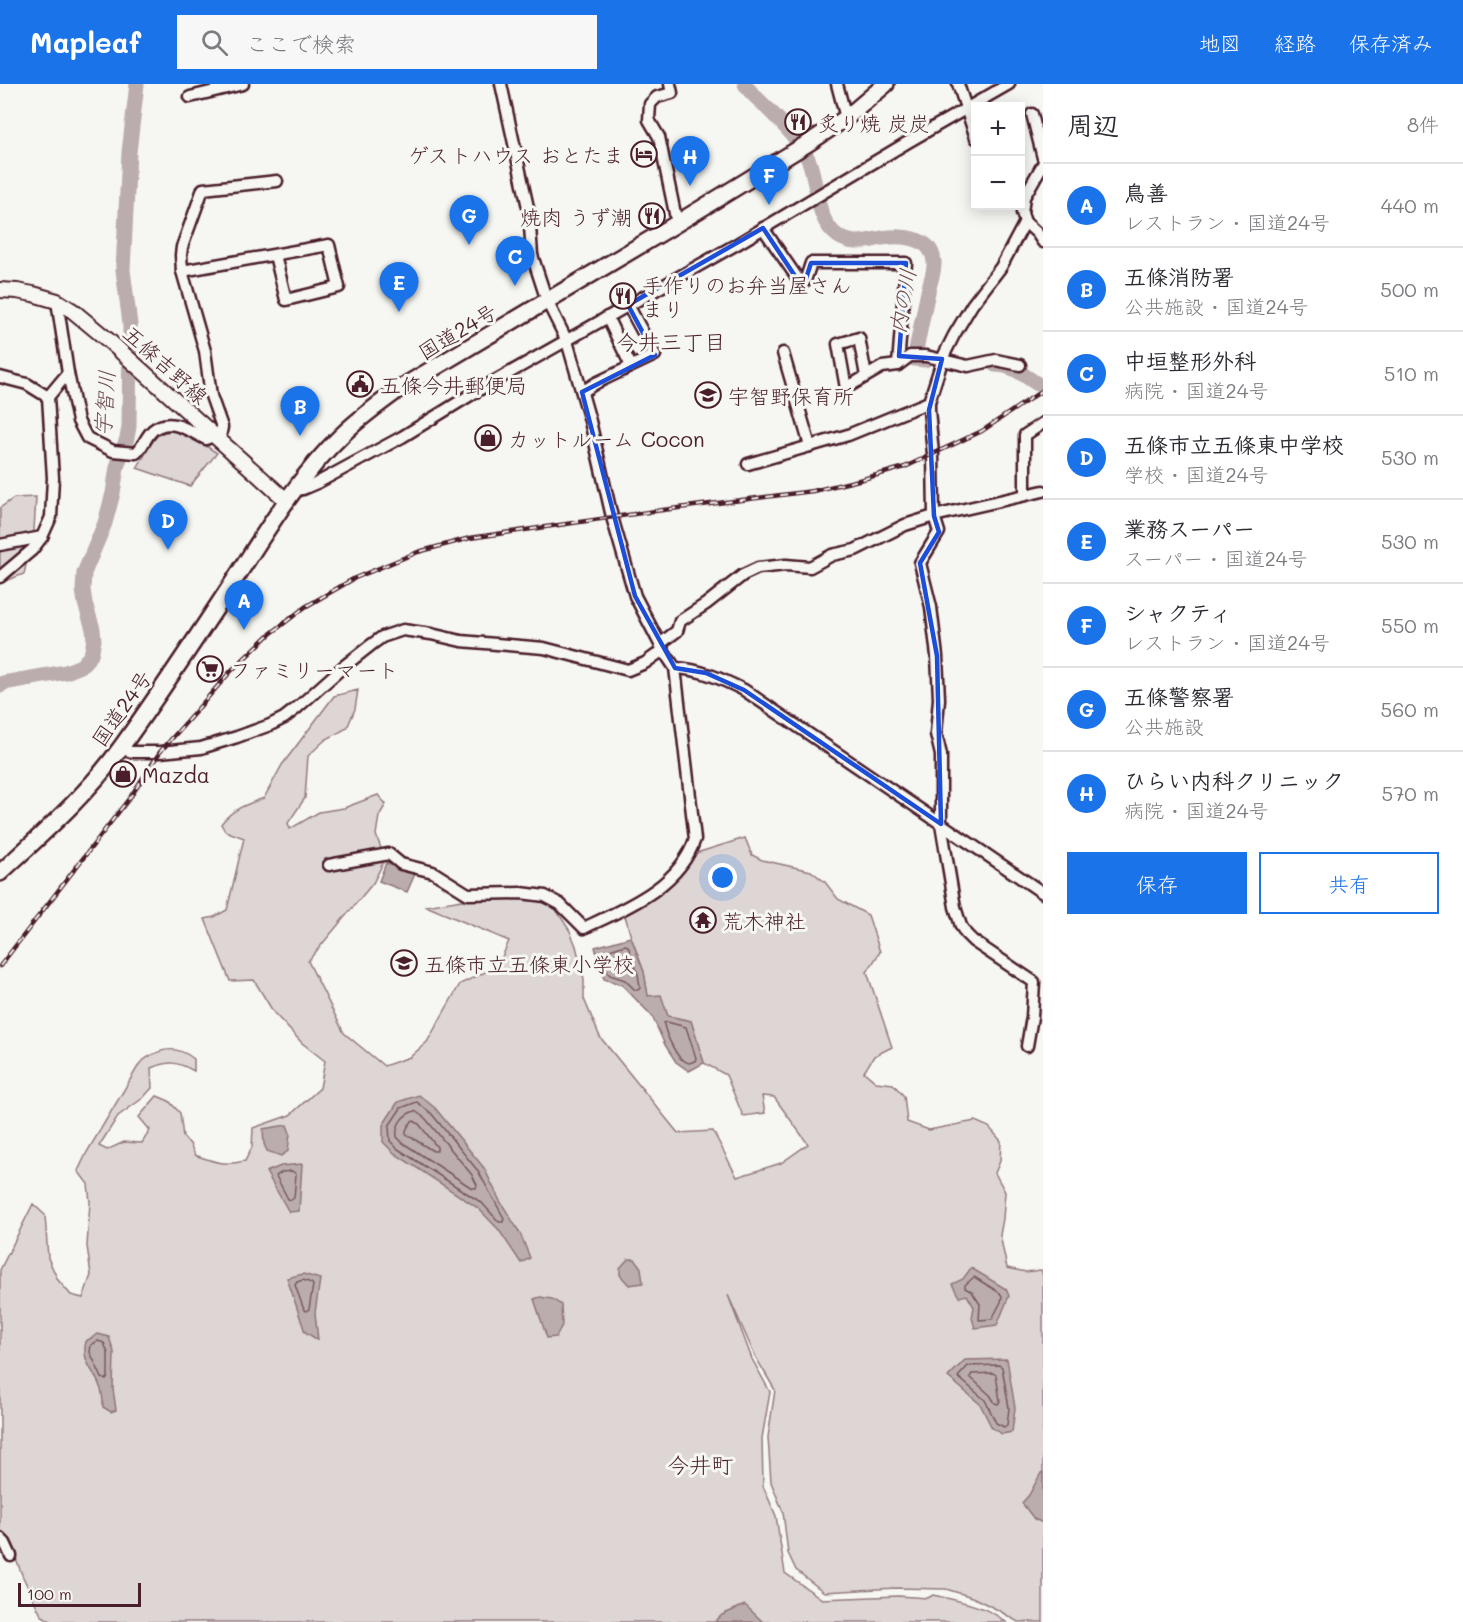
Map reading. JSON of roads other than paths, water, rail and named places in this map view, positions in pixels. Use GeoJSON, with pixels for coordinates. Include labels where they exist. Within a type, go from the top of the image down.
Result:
{"type":"FeatureCollection","features":[{"type":"Feature","properties":{"kind":"highway","name":"国道24号"},"geometry":{"type":"LineString","coordinates":[[0,873],[53,824],[122,747],[198,637],[291,495],[341,435],[402,387],[810,142],[846,118],[885,84]]}},
{"type":"Feature","properties":{"kind":"main road","name":"五條吉野線"},"geometry":{"type":"LineString","coordinates":[[0,290],[33,294],[57,301],[73,311],[216,439],[291,495]]}},
{"type":"Feature","properties":{"kind":"street"},"geometry":{"type":"LineString","coordinates":[[190,97],[243,84]]}},
{"type":"Feature","properties":{"kind":"street"},"geometry":{"type":"LineString","coordinates":[[329,865],[389,854],[401,864],[433,872],[468,894],[521,893],[545,896],[560,904],[584,928],[658,887],[681,866],[691,851],[695,839],[675,668],[635,596],[612,517],[590,421],[567,340],[547,301],[532,255],[529,212],[501,84]]}},
{"type":"Feature","properties":{"kind":"street"},"geometry":{"type":"LineString","coordinates":[[670,84],[672,93],[657,97],[650,104],[649,120],[659,137],[677,223]]}},
{"type":"Feature","properties":{"kind":"street"},"geometry":{"type":"LineString","coordinates":[[837,84],[846,118]]}},
{"type":"Feature","properties":{"kind":"street"},"geometry":{"type":"LineString","coordinates":[[957,84],[971,123]]}},
{"type":"Feature","properties":{"kind":"street"},"geometry":{"type":"LineString","coordinates":[[291,495],[402,437],[477,391],[764,228],[1009,84]]}},
{"type":"Feature","properties":{"kind":"street"},"geometry":{"type":"LineString","coordinates":[[1032,114],[1043,158]]}},
{"type":"Feature","properties":{"kind":"street"},"geometry":{"type":"LineString","coordinates":[[1025,191],[1043,164]]}},
{"type":"Feature","properties":{"kind":"street"},"geometry":{"type":"LineString","coordinates":[[57,301],[78,421],[87,438],[113,451],[136,453],[152,431],[172,424],[206,439],[216,439],[222,427],[211,396],[205,351],[182,271],[182,247],[203,189],[277,182]]}},
{"type":"Feature","properties":{"kind":"street"},"geometry":{"type":"LineString","coordinates":[[1022,210],[1025,222],[1038,233],[1043,242]]}},
{"type":"Feature","properties":{"kind":"street"},"geometry":{"type":"LineString","coordinates":[[1025,222],[1001,267],[972,305],[942,359],[929,402],[934,516],[939,532],[920,563],[931,607],[937,656],[939,699],[936,734],[941,755],[941,824],[955,907],[961,926],[973,941],[1034,982],[1032,1017],[1027,1046]]}},
{"type":"Feature","properties":{"kind":"street"},"geometry":{"type":"LineString","coordinates":[[764,228],[800,282],[805,281],[811,262],[906,263],[898,365]]}},
{"type":"Feature","properties":{"kind":"street"},"geometry":{"type":"LineString","coordinates":[[182,271],[329,245],[339,287],[286,300],[275,255]]}},
{"type":"Feature","properties":{"kind":"street"},"geometry":{"type":"LineString","coordinates":[[582,392],[655,355],[628,305]]}},
{"type":"Feature","properties":{"kind":"street"},"geometry":{"type":"LineString","coordinates":[[607,317],[632,366]]}},
{"type":"Feature","properties":{"kind":"street"},"geometry":{"type":"LineString","coordinates":[[783,353],[810,446]]}},
{"type":"Feature","properties":{"kind":"street"},"geometry":{"type":"LineString","coordinates":[[866,376],[882,367],[898,365],[909,356],[926,356],[968,366],[996,360],[1020,365]]}},
{"type":"Feature","properties":{"kind":"street"},"geometry":{"type":"LineString","coordinates":[[0,577],[32,550],[42,537],[51,517],[53,478],[48,397],[68,373]]}},
{"type":"Feature","properties":{"kind":"street"},"geometry":{"type":"LineString","coordinates":[[0,377],[27,384],[48,397]]}},
{"type":"Feature","properties":{"kind":"street"},"geometry":{"type":"LineString","coordinates":[[748,464],[848,435],[929,402]]}},
{"type":"Feature","properties":{"kind":"street"},"geometry":{"type":"LineString","coordinates":[[1025,495],[1025,435],[1043,423]]}},
{"type":"Feature","properties":{"kind":"street"},"geometry":{"type":"LineString","coordinates":[[122,747],[130,752],[201,748],[270,725],[284,718],[382,637],[402,630],[461,641],[544,648],[628,670],[645,663],[677,631],[680,621],[743,575],[758,568],[786,565],[810,567],[832,555],[855,550],[905,525],[934,516],[1043,491]]}},
{"type":"Feature","properties":{"kind":"street"},"geometry":{"type":"LineString","coordinates":[[0,545],[42,537]]}},
{"type":"Feature","properties":{"kind":"street"},"geometry":{"type":"LineString","coordinates":[[675,668],[691,669],[719,677],[744,690],[1043,893]]}},
{"type":"Feature","properties":{"kind":"street"},"geometry":{"type":"LineString","coordinates":[[0,1538],[11,1556]]}},
{"type":"Feature","properties":{"kind":"water"},"geometry":{"type":"Polygon","coordinates":[[[386,863],[415,874],[407,892],[379,881],[386,863]]]}},
{"type":"Feature","properties":{"kind":"water"},"geometry":{"type":"Polygon","coordinates":[[[631,937],[644,972],[648,996],[661,995],[668,1016],[691,1021],[704,1063],[689,1071],[676,1062],[665,1045],[652,1016],[622,985],[604,979],[595,947],[631,937]]]}},
{"type":"Feature","properties":{"kind":"water"},"geometry":{"type":"Polygon","coordinates":[[[419,1095],[435,1108],[484,1168],[500,1201],[520,1233],[530,1258],[521,1263],[499,1230],[478,1208],[394,1153],[383,1142],[383,1125],[398,1102],[419,1095]]]}},
{"type":"Feature","properties":{"kind":"water"},"geometry":{"type":"Polygon","coordinates":[[[287,1125],[290,1133],[288,1151],[281,1156],[267,1151],[263,1129],[287,1125]]]}},
{"type":"Feature","properties":{"kind":"water"},"geometry":{"type":"Polygon","coordinates":[[[302,1164],[299,1211],[289,1212],[266,1172],[281,1166],[302,1164]]]}},
{"type":"Feature","properties":{"kind":"water"},"geometry":{"type":"Polygon","coordinates":[[[628,1259],[635,1259],[641,1268],[643,1283],[629,1285],[620,1275],[620,1268],[628,1259]]]}},
{"type":"Feature","properties":{"kind":"water"},"geometry":{"type":"Polygon","coordinates":[[[971,1268],[1006,1289],[1009,1296],[997,1325],[975,1328],[972,1318],[974,1307],[967,1295],[959,1297],[952,1284],[963,1279],[971,1268]]]}},
{"type":"Feature","properties":{"kind":"water"},"geometry":{"type":"Polygon","coordinates":[[[303,1274],[320,1279],[315,1313],[318,1340],[305,1332],[287,1278],[303,1274]]]}},
{"type":"Feature","properties":{"kind":"water"},"geometry":{"type":"Polygon","coordinates":[[[540,1297],[552,1299],[561,1305],[562,1325],[556,1337],[547,1338],[534,1299],[540,1297]]]}},
{"type":"Feature","properties":{"kind":"water"},"geometry":{"type":"Polygon","coordinates":[[[98,1334],[109,1337],[114,1352],[113,1389],[116,1410],[111,1412],[103,1407],[101,1389],[85,1355],[86,1341],[98,1334]]]}},
{"type":"Feature","properties":{"kind":"water"},"geometry":{"type":"Polygon","coordinates":[[[1007,1359],[1015,1408],[1012,1432],[1002,1434],[992,1428],[980,1404],[948,1377],[965,1360],[1007,1359]]]}},
{"type":"Feature","properties":{"kind":"water"},"geometry":{"type":"Polygon","coordinates":[[[1043,1472],[1043,1523],[1034,1519],[1022,1503],[1043,1472]]]}},
{"type":"Feature","properties":{"kind":"water"},"geometry":{"type":"Polygon","coordinates":[[[745,1605],[763,1622],[715,1622],[722,1615],[745,1605]]]}},
{"type":"Feature","properties":{"kind":"waterway","name":"宇智川"},"geometry":{"type":"LineString","coordinates":[[0,686],[3,683],[66,672],[81,666],[91,655],[94,640],[83,590],[84,573],[105,523],[117,467],[129,427],[130,324],[123,270],[129,152],[137,84]]}},
{"type":"Feature","properties":{"kind":"waterway","name":"内の川"},"geometry":{"type":"LineString","coordinates":[[745,84],[789,131],[805,153],[812,170],[821,211],[825,221],[838,236],[854,242],[906,237],[921,242],[932,253],[934,269],[914,359],[925,360]]}},
{"type":"Feature","properties":{"kind":"waterway","name":"内の川"},"geometry":{"type":"LineString","coordinates":[[995,365],[1009,367],[1043,387]]}},
{"type":"Feature","properties":{"kind":"railway"},"geometry":{"type":"LineString","coordinates":[[0,966],[131,796],[160,752],[231,671],[269,635],[305,607],[355,578],[418,552],[470,538],[813,491],[863,479],[905,467],[982,431],[1043,390]]}},
{"type":"Feature","properties":{"kind":"place","name":"炙り焼 炭炭"},"geometry":{"type":"Point","coordinates":[798,122]}},
{"type":"Feature","properties":{"kind":"place","name":"ゲストハウス おとたま"},"geometry":{"type":"Point","coordinates":[644,154]}},
{"type":"Feature","properties":{"kind":"place","name":"ひらい内科クリニック"},"geometry":{"type":"Point","coordinates":[690,186]}},
{"type":"Feature","properties":{"kind":"place","name":"シャクティ"},"geometry":{"type":"Point","coordinates":[769,205]}},
{"type":"Feature","properties":{"kind":"place","name":"焼肉 うず潮"},"geometry":{"type":"Point","coordinates":[652,216]}},
{"type":"Feature","properties":{"kind":"place","name":"五條警察署"},"geometry":{"type":"Point","coordinates":[469,245]}},
{"type":"Feature","properties":{"kind":"place","name":"中垣整形外科"},"geometry":{"type":"Point","coordinates":[515,286]}},
{"type":"Feature","properties":{"kind":"place","name":"手作りのお弁当屋さん まり"},"geometry":{"type":"Point","coordinates":[623,296]}},
{"type":"Feature","properties":{"kind":"place","name":"業務スーパー"},"geometry":{"type":"Point","coordinates":[399,312]}},
{"type":"Feature","properties":{"kind":"place","name":"五條今井郵便局"},"geometry":{"type":"Point","coordinates":[360,384]}},
{"type":"Feature","properties":{"kind":"place","name":"宇智野保育所"},"geometry":{"type":"Point","coordinates":[708,395]}},
{"type":"Feature","properties":{"kind":"place","name":"五條消防署"},"geometry":{"type":"Point","coordinates":[300,436]}},
{"type":"Feature","properties":{"kind":"place","name":"カットルーム Cocon"},"geometry":{"type":"Point","coordinates":[488,438]}},
{"type":"Feature","properties":{"kind":"place","name":"五條市立五條東中学校"},"geometry":{"type":"Point","coordinates":[168,550]}},
{"type":"Feature","properties":{"kind":"place","name":"鳥善"},"geometry":{"type":"Point","coordinates":[244,630]}},
{"type":"Feature","properties":{"kind":"place","name":"ファミリーマート"},"geometry":{"type":"Point","coordinates":[210,669]}},
{"type":"Feature","properties":{"kind":"place","name":"Mazda"},"geometry":{"type":"Point","coordinates":[123,774]}},
{"type":"Feature","properties":{"kind":"place","name":"荒木神社"},"geometry":{"type":"Point","coordinates":[703,920]}},
{"type":"Feature","properties":{"kind":"place","name":"五條市立五條東小学校"},"geometry":{"type":"Point","coordinates":[404,963]}},
{"type":"Feature","properties":{"kind":"district","name":"今井三丁目"},"geometry":{"type":"Point","coordinates":[671,341]}},
{"type":"Feature","properties":{"kind":"district","name":"今井町"},"geometry":{"type":"Point","coordinates":[700,1464]}}]}
